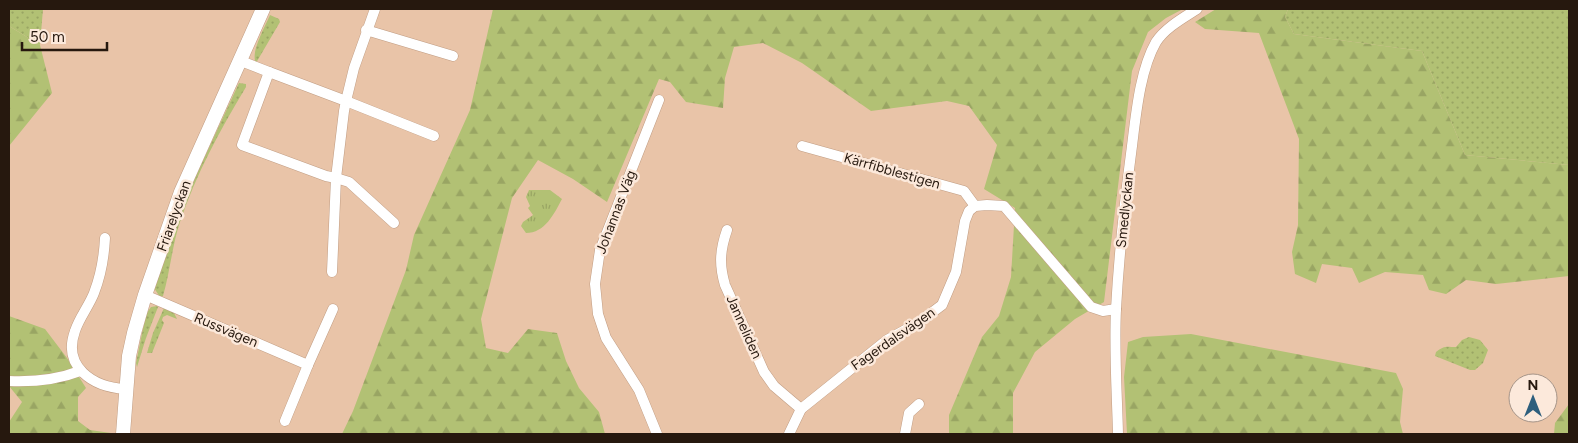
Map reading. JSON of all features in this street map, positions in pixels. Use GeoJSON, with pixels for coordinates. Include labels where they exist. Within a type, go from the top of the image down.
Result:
{"type":"FeatureCollection","features":[{"type":"Feature","properties":{"kind":"street","name":"Friarelyckan"},"geometry":{"type":"LineString","coordinates":[[123,434],[125,389],[134,333],[145,295],[181,192],[263,9]]}},
{"type":"Feature","properties":{"kind":"street"},"geometry":{"type":"LineString","coordinates":[[332,272],[336,178],[344,111],[354,68],[375,9]]}},
{"type":"Feature","properties":{"kind":"street","name":"Smedlyckan"},"geometry":{"type":"LineString","coordinates":[[1118,434],[1116,309],[1126,188],[1136,110],[1153,47],[1167,30],[1197,9]]}},
{"type":"Feature","properties":{"kind":"street"},"geometry":{"type":"LineString","coordinates":[[366,30],[453,56]]}},
{"type":"Feature","properties":{"kind":"street"},"geometry":{"type":"LineString","coordinates":[[241,60],[434,136]]}},
{"type":"Feature","properties":{"kind":"street"},"geometry":{"type":"LineString","coordinates":[[270,72],[242,145],[326,176],[349,182],[394,223]]}},
{"type":"Feature","properties":{"kind":"street","name":"Johannas Väg"},"geometry":{"type":"LineString","coordinates":[[657,434],[639,390],[606,338],[598,314],[595,284],[600,250],[659,100]]}},
{"type":"Feature","properties":{"kind":"street","name":"Kärrfibblestigen"},"geometry":{"type":"LineString","coordinates":[[802,146],[964,191],[975,206]]}},
{"type":"Feature","properties":{"kind":"street"},"geometry":{"type":"LineString","coordinates":[[975,206],[987,204],[1004,206],[1091,307],[1102,311],[1116,309]]}},
{"type":"Feature","properties":{"kind":"street","name":"Fagerdalsvägen"},"geometry":{"type":"LineString","coordinates":[[789,434],[800,409],[887,340],[918,323],[942,305],[956,272],[965,222],[969,211],[975,206]]}},
{"type":"Feature","properties":{"kind":"street","name":"Janneliden"},"geometry":{"type":"LineString","coordinates":[[727,230],[721,245],[720,257],[721,270],[726,287],[764,372],[774,386],[800,409]]}},
{"type":"Feature","properties":{"kind":"street"},"geometry":{"type":"LineString","coordinates":[[105,238],[101,271],[93,295],[76,328],[73,337],[73,353],[80,371],[105,386],[125,389]]}},
{"type":"Feature","properties":{"kind":"street","name":"Russvägen"},"geometry":{"type":"LineString","coordinates":[[145,295],[308,366]]}},
{"type":"Feature","properties":{"kind":"street"},"geometry":{"type":"LineString","coordinates":[[285,421],[334,309]]}},
{"type":"Feature","properties":{"kind":"street"},"geometry":{"type":"LineString","coordinates":[[9,381],[42,381],[80,371]]}},
{"type":"Feature","properties":{"kind":"street"},"geometry":{"type":"LineString","coordinates":[[905,434],[909,413],[919,404]]}},
{"type":"Feature","properties":{"kind":"green space"},"geometry":{"type":"Polygon","coordinates":[[[9,9],[43,9],[40,45],[9,26],[9,9]]]}},
{"type":"Feature","properties":{"kind":"green space"},"geometry":{"type":"Polygon","coordinates":[[[493,9],[1183,9],[1166,18],[1148,32],[1132,71],[1104,302],[1075,319],[1035,352],[1013,393],[1013,434],[949,434],[949,415],[982,337],[999,316],[1011,277],[1015,208],[984,189],[997,145],[969,106],[947,101],[871,111],[802,63],[763,43],[734,47],[725,78],[723,108],[686,102],[670,82],[659,79],[607,202],[573,179],[538,160],[512,198],[481,319],[486,348],[508,353],[528,329],[557,333],[566,361],[579,388],[599,412],[605,434],[342,434],[353,411],[406,270],[414,235],[470,110],[493,9]]]}},
{"type":"Feature","properties":{"kind":"green space"},"geometry":{"type":"Polygon","coordinates":[[[1216,9],[1288,9],[1285,17],[1294,34],[1422,51],[1465,155],[1569,165],[1569,276],[1496,284],[1466,280],[1446,294],[1429,290],[1423,275],[1385,272],[1359,283],[1352,268],[1322,264],[1316,283],[1295,274],[1292,252],[1298,225],[1299,139],[1259,33],[1205,29],[1195,22],[1216,9]]]}},
{"type":"Feature","properties":{"kind":"green space"},"geometry":{"type":"Polygon","coordinates":[[[1288,9],[1569,9],[1569,165],[1465,155],[1422,51],[1294,34],[1285,17],[1288,9]]]}},
{"type":"Feature","properties":{"kind":"green space"},"geometry":{"type":"Polygon","coordinates":[[[270,15],[279,19],[280,22],[256,63],[256,47],[270,15]]]}},
{"type":"Feature","properties":{"kind":"green space"},"geometry":{"type":"Polygon","coordinates":[[[9,26],[40,45],[52,93],[9,146],[9,26]]]}},
{"type":"Feature","properties":{"kind":"green space"},"geometry":{"type":"Polygon","coordinates":[[[239,83],[246,84],[246,87],[218,136],[186,204],[175,240],[163,296],[160,297],[154,288],[181,208],[239,83]]]}},
{"type":"Feature","properties":{"kind":"green space"},"geometry":{"type":"Polygon","coordinates":[[[529,190],[550,190],[562,199],[544,226],[539,230],[526,233],[521,226],[523,222],[533,215],[528,208],[530,206],[526,197],[529,190]]]}},
{"type":"Feature","properties":{"kind":"green space"},"geometry":{"type":"Polygon","coordinates":[[[157,306],[137,367],[136,363],[146,314],[151,307],[157,306]]]}},
{"type":"Feature","properties":{"kind":"green space"},"geometry":{"type":"Polygon","coordinates":[[[164,308],[174,313],[177,319],[167,315],[163,317],[164,323],[152,353],[147,353],[153,333],[164,308]]]}},
{"type":"Feature","properties":{"kind":"green space"},"geometry":{"type":"Polygon","coordinates":[[[9,316],[45,329],[67,358],[86,388],[78,397],[78,421],[90,430],[111,434],[9,434],[9,422],[22,402],[9,386],[9,316]]]}},
{"type":"Feature","properties":{"kind":"green space"},"geometry":{"type":"Polygon","coordinates":[[[1191,334],[1396,373],[1403,389],[1400,422],[1403,434],[1127,434],[1124,377],[1128,342],[1143,337],[1191,334]]]}},
{"type":"Feature","properties":{"kind":"green space"},"geometry":{"type":"Polygon","coordinates":[[[1469,337],[1480,340],[1488,350],[1483,363],[1475,370],[1470,370],[1435,356],[1436,352],[1442,348],[1456,347],[1462,340],[1469,337]]]}},
{"type":"Feature","properties":{"kind":"green space"},"geometry":{"type":"Polygon","coordinates":[[[1569,404],[1569,434],[1554,434],[1555,423],[1558,423],[1558,419],[1569,404]]]}}]}
